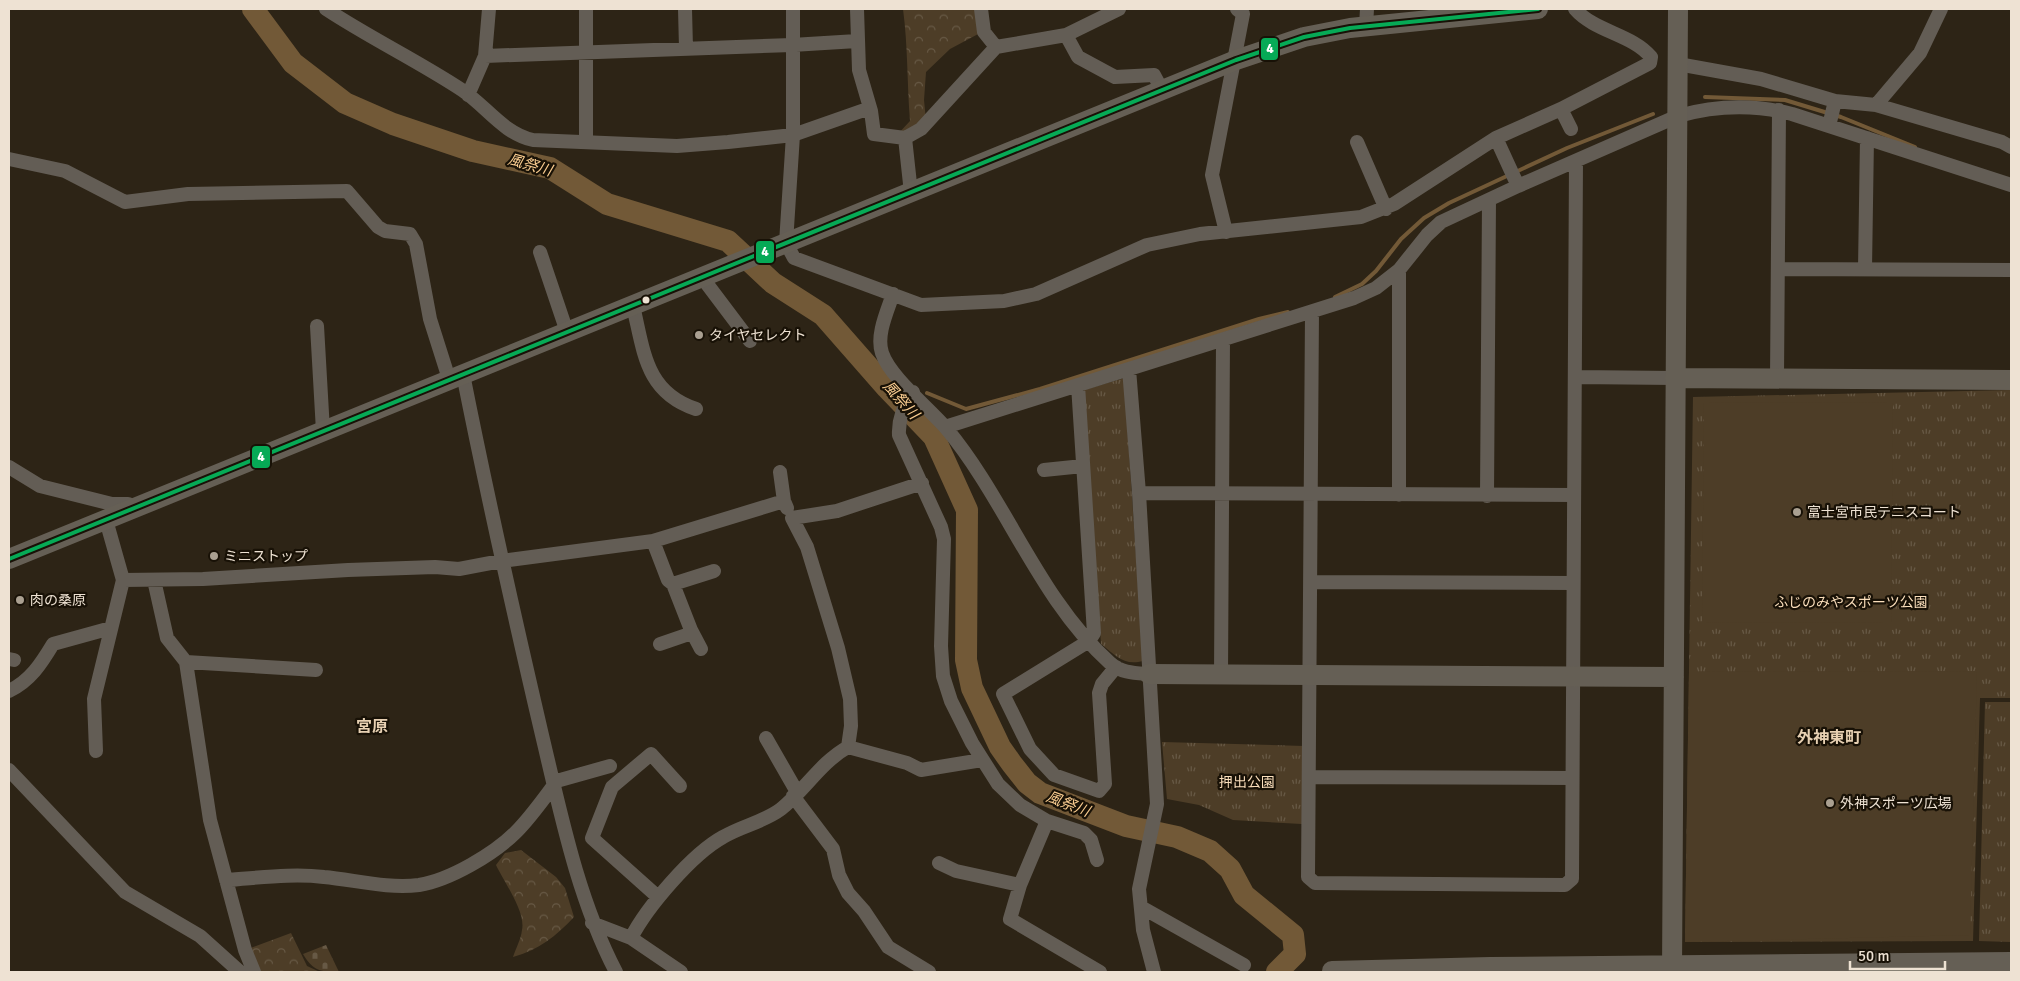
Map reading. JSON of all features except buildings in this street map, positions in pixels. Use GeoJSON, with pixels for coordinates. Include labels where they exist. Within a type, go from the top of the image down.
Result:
{"type":"FeatureCollection","features":[{"type":"Feature","properties":{"kind":"street"},"geometry":{"type":"LineString","coordinates":[[326,9],[468,95],[508,129],[523,138],[677,146],[793,135],[870,108]]}},
{"type":"Feature","properties":{"kind":"street"},"geometry":{"type":"LineString","coordinates":[[468,95],[485,56],[489,9]]}},
{"type":"Feature","properties":{"kind":"street"},"geometry":{"type":"LineString","coordinates":[[586,9],[586,142]]}},
{"type":"Feature","properties":{"kind":"street"},"geometry":{"type":"LineString","coordinates":[[685,9],[686,48]]}},
{"type":"Feature","properties":{"kind":"street"},"geometry":{"type":"LineString","coordinates":[[793,9],[793,135],[786,243],[794,258],[921,305],[1004,301],[1036,294],[1147,245],[1200,234],[1324,222],[1361,217],[1386,209],[1496,138],[1561,109],[1650,63],[1651,57],[1644,48],[1584,19],[1575,9]]}},
{"type":"Feature","properties":{"kind":"street"},"geometry":{"type":"LineString","coordinates":[[857,9],[857,41],[860,70],[870,108],[874,134],[905,138],[921,129],[996,47],[1066,35],[1115,10]]}},
{"type":"Feature","properties":{"kind":"street"},"geometry":{"type":"LineString","coordinates":[[981,9],[984,32],[996,47]]}},
{"type":"Feature","properties":{"kind":"street"},"geometry":{"type":"LineString","coordinates":[[1226,232],[1212,175],[1236,60],[1243,14],[1237,9]]}},
{"type":"Feature","properties":{"kind":"street"},"geometry":{"type":"LineString","coordinates":[[9,559],[1236,60],[1366,17],[1538,9]]}},
{"type":"Feature","properties":{"kind":"street"},"geometry":{"type":"LineString","coordinates":[[1672,969],[1678,9]]}},
{"type":"Feature","properties":{"kind":"street"},"geometry":{"type":"LineString","coordinates":[[1876,105],[1920,53],[1941,9]]}},
{"type":"Feature","properties":{"kind":"street"},"geometry":{"type":"LineString","coordinates":[[1066,35],[1078,57],[1115,77],[1154,75],[1162,90]]}},
{"type":"Feature","properties":{"kind":"street"},"geometry":{"type":"LineString","coordinates":[[485,56],[857,41]]}},
{"type":"Feature","properties":{"kind":"street"},"geometry":{"type":"LineString","coordinates":[[1678,64],[1761,79],[1835,101],[1876,105],[2002,142],[2011,147]]}},
{"type":"Feature","properties":{"kind":"street"},"geometry":{"type":"LineString","coordinates":[[1829,126],[1835,101]]}},
{"type":"Feature","properties":{"kind":"street"},"geometry":{"type":"LineString","coordinates":[[945,427],[1354,298],[1376,288],[1399,270],[1427,235],[1441,222],[1678,116],[1731,106],[1766,107],[2011,185]]}},
{"type":"Feature","properties":{"kind":"street"},"geometry":{"type":"LineString","coordinates":[[1561,109],[1571,129]]}},
{"type":"Feature","properties":{"kind":"street"},"geometry":{"type":"LineString","coordinates":[[1777,378],[1779,110]]}},
{"type":"Feature","properties":{"kind":"street"},"geometry":{"type":"LineString","coordinates":[[905,138],[911,193]]}},
{"type":"Feature","properties":{"kind":"street"},"geometry":{"type":"LineString","coordinates":[[1496,138],[1518,186]]}},
{"type":"Feature","properties":{"kind":"street"},"geometry":{"type":"LineString","coordinates":[[1865,269],[1866,138]]}},
{"type":"Feature","properties":{"kind":"street"},"geometry":{"type":"LineString","coordinates":[[1357,142],[1386,209]]}},
{"type":"Feature","properties":{"kind":"street"},"geometry":{"type":"LineString","coordinates":[[9,159],[65,171],[125,202],[188,194],[347,191],[378,227],[385,231],[410,234],[416,244],[430,319],[456,376],[554,783],[592,924],[616,972]]}},
{"type":"Feature","properties":{"kind":"street"},"geometry":{"type":"LineString","coordinates":[[1312,312],[1308,877],[1315,883],[1565,885],[1572,879],[1576,161]]}},
{"type":"Feature","properties":{"kind":"street"},"geometry":{"type":"LineString","coordinates":[[1487,496],[1488,200]]}},
{"type":"Feature","properties":{"kind":"street"},"geometry":{"type":"LineString","coordinates":[[540,252],[567,332]]}},
{"type":"Feature","properties":{"kind":"street"},"geometry":{"type":"LineString","coordinates":[[1778,268],[2011,270]]}},
{"type":"Feature","properties":{"kind":"street"},"geometry":{"type":"LineString","coordinates":[[1399,270],[1399,494]]}},
{"type":"Feature","properties":{"kind":"street"},"geometry":{"type":"LineString","coordinates":[[701,276],[750,341]]}},
{"type":"Feature","properties":{"kind":"street"},"geometry":{"type":"LineString","coordinates":[[892,294],[881,333],[881,351],[888,366],[945,427],[977,469],[1057,602],[1089,640],[1116,667],[1130,673],[1149,674],[1674,678]]}},
{"type":"Feature","properties":{"kind":"street"},"geometry":{"type":"LineString","coordinates":[[633,306],[650,372],[662,389],[696,410]]}},
{"type":"Feature","properties":{"kind":"street"},"geometry":{"type":"LineString","coordinates":[[316,326],[324,431]]}},
{"type":"Feature","properties":{"kind":"street"},"geometry":{"type":"LineString","coordinates":[[1221,675],[1223,340]]}},
{"type":"Feature","properties":{"kind":"street"},"geometry":{"type":"LineString","coordinates":[[1129,369],[1139,493],[1157,804],[1139,889],[1143,930],[1154,972]]}},
{"type":"Feature","properties":{"kind":"street"},"geometry":{"type":"LineString","coordinates":[[1574,377],[2011,380]]}},
{"type":"Feature","properties":{"kind":"street"},"geometry":{"type":"LineString","coordinates":[[1078,385],[1094,633],[1089,640],[1003,694],[1030,748],[1054,775],[1099,791],[1105,784],[1099,693],[1102,684],[1116,667]]}},
{"type":"Feature","properties":{"kind":"street"},"geometry":{"type":"LineString","coordinates":[[912,393],[901,414],[899,422],[900,435],[941,527],[944,539],[941,646],[943,676],[951,702],[982,760],[998,784],[1020,805],[1047,821],[1084,833],[1090,840],[1097,860]]}},
{"type":"Feature","properties":{"kind":"street"},"geometry":{"type":"LineString","coordinates":[[1044,470],[1083,466]]}},
{"type":"Feature","properties":{"kind":"street"},"geometry":{"type":"LineString","coordinates":[[9,467],[40,486],[112,504],[128,504],[136,508]]}},
{"type":"Feature","properties":{"kind":"street"},"geometry":{"type":"LineString","coordinates":[[780,472],[784,501],[806,547],[838,648],[850,699],[848,746]]}},
{"type":"Feature","properties":{"kind":"street"},"geometry":{"type":"LineString","coordinates":[[792,518],[837,511],[922,483]]}},
{"type":"Feature","properties":{"kind":"street"},"geometry":{"type":"LineString","coordinates":[[1139,493],[1574,495]]}},
{"type":"Feature","properties":{"kind":"street"},"geometry":{"type":"LineString","coordinates":[[123,580],[348,570],[459,569],[501,561],[653,541],[784,501]]}},
{"type":"Feature","properties":{"kind":"street"},"geometry":{"type":"LineString","coordinates":[[96,751],[94,699],[123,580],[106,520]]}},
{"type":"Feature","properties":{"kind":"street"},"geometry":{"type":"LineString","coordinates":[[653,541],[668,580],[673,584],[692,633],[701,649]]}},
{"type":"Feature","properties":{"kind":"street"},"geometry":{"type":"LineString","coordinates":[[673,584],[714,571]]}},
{"type":"Feature","properties":{"kind":"street"},"geometry":{"type":"LineString","coordinates":[[154,580],[166,638],[186,662],[210,820],[245,950],[254,972]]}},
{"type":"Feature","properties":{"kind":"street"},"geometry":{"type":"LineString","coordinates":[[1311,582],[1573,583]]}},
{"type":"Feature","properties":{"kind":"street"},"geometry":{"type":"LineString","coordinates":[[9,691],[21,685],[39,668],[52,644],[111,628]]}},
{"type":"Feature","properties":{"kind":"street"},"geometry":{"type":"LineString","coordinates":[[660,644],[692,633]]}},
{"type":"Feature","properties":{"kind":"street"},"geometry":{"type":"LineString","coordinates":[[186,662],[316,670]]}},
{"type":"Feature","properties":{"kind":"street"},"geometry":{"type":"LineString","coordinates":[[766,738],[795,794],[833,849],[839,875],[848,893],[864,911],[888,947],[929,972]]}},
{"type":"Feature","properties":{"kind":"street"},"geometry":{"type":"LineString","coordinates":[[631,938],[642,917],[658,897],[710,845],[781,809],[834,754],[848,746],[907,763],[921,770],[982,760]]}},
{"type":"Feature","properties":{"kind":"street"},"geometry":{"type":"LineString","coordinates":[[658,897],[592,838],[612,787],[651,754],[680,786]]}},
{"type":"Feature","properties":{"kind":"street"},"geometry":{"type":"LineString","coordinates":[[226,880],[279,876],[322,876],[383,884],[419,885],[446,877],[487,855],[516,832],[554,783],[610,766]]}},
{"type":"Feature","properties":{"kind":"street"},"geometry":{"type":"LineString","coordinates":[[9,770],[125,892],[200,936],[240,972]]}},
{"type":"Feature","properties":{"kind":"street"},"geometry":{"type":"LineString","coordinates":[[1310,777],[1572,778]]}},
{"type":"Feature","properties":{"kind":"street"},"geometry":{"type":"LineString","coordinates":[[1047,821],[1020,885],[1010,919],[1100,972]]}},
{"type":"Feature","properties":{"kind":"street"},"geometry":{"type":"LineString","coordinates":[[939,862],[956,871],[1020,885]]}},
{"type":"Feature","properties":{"kind":"street"},"geometry":{"type":"LineString","coordinates":[[1141,907],[1244,965]]}},
{"type":"Feature","properties":{"kind":"street"},"geometry":{"type":"LineString","coordinates":[[592,924],[631,938],[681,972]]}},
{"type":"Feature","properties":{"kind":"street"},"geometry":{"type":"LineString","coordinates":[[1332,971],[1672,969],[2011,962]]}},
{"type":"Feature","properties":{"kind":"green space"},"geometry":{"type":"Polygon","coordinates":[[[903,9],[979,9],[980,33],[950,49],[926,72],[924,100],[926,121],[898,134],[910,121],[903,9]]]}},
{"type":"Feature","properties":{"kind":"green space"},"geometry":{"type":"Polygon","coordinates":[[[1124,378],[1143,661],[1136,662],[1120,659],[1101,644],[1084,390],[1124,378]]]}},
{"type":"Feature","properties":{"kind":"green space","name":"ふじのみやスポーツ公園"},"geometry":{"type":"Polygon","coordinates":[[[2011,390],[2011,698],[1980,698],[1973,941],[1685,942],[1693,397],[2011,390]]]}},
{"type":"Feature","properties":{"kind":"green space","name":"富士宮市民テニスコート"},"geometry":{"type":"Polygon","coordinates":[[[1704,402],[1893,403],[1891,623],[1702,622],[1704,402]]]}},
{"type":"Feature","properties":{"kind":"green space","name":"外神スポーツ広場"},"geometry":{"type":"Polygon","coordinates":[[[1977,671],[1970,935],[1685,942],[1689,672],[1977,671]]]}},
{"type":"Feature","properties":{"kind":"green space"},"geometry":{"type":"Polygon","coordinates":[[[1985,702],[2011,702],[2011,942],[1979,941],[1985,702]]]}},
{"type":"Feature","properties":{"kind":"green space","name":"押出公園"},"geometry":{"type":"Polygon","coordinates":[[[1162,742],[1304,746],[1302,824],[1233,820],[1199,805],[1167,799],[1162,742]]]}},
{"type":"Feature","properties":{"kind":"green space"},"geometry":{"type":"Polygon","coordinates":[[[521,850],[556,877],[565,888],[574,917],[546,942],[513,957],[521,937],[521,915],[514,897],[496,865],[505,853],[521,850]]]}},
{"type":"Feature","properties":{"kind":"green space"},"geometry":{"type":"Polygon","coordinates":[[[291,933],[307,966],[320,972],[255,972],[245,950],[291,933]]]}},
{"type":"Feature","properties":{"kind":"green space"},"geometry":{"type":"Polygon","coordinates":[[[326,945],[339,972],[327,972],[314,967],[303,954],[326,945]]]}},
{"type":"Feature","properties":{"kind":"waterway","name":"風祭川"},"geometry":{"type":"LineString","coordinates":[[253,9],[293,63],[345,103],[393,124],[473,151],[550,168],[607,204],[728,241],[773,283],[823,315],[887,388],[934,437],[967,510],[966,660],[972,688],[1000,747],[1027,783],[1040,793],[1126,826],[1177,837],[1210,851],[1230,869],[1244,895],[1293,935],[1295,954],[1277,972]]}},
{"type":"Feature","properties":{"kind":"waterway"},"geometry":{"type":"LineString","coordinates":[[1705,97],[1785,100],[1841,117],[1915,147]]}},
{"type":"Feature","properties":{"kind":"waterway"},"geometry":{"type":"LineString","coordinates":[[1335,297],[1362,284],[1376,271],[1401,239],[1424,218],[1449,203],[1567,148],[1653,114]]}},
{"type":"Feature","properties":{"kind":"waterway"},"geometry":{"type":"LineString","coordinates":[[927,393],[966,409],[1040,389],[1259,319],[1288,312]]}},
{"type":"Feature","properties":{"kind":"waterway"},"geometry":{"type":"LineString","coordinates":[[887,388],[903,390]]}},
{"type":"Feature","properties":{"kind":"transit line","name":"4"},"geometry":{"type":"LineString","coordinates":[[9,559],[1236,60],[1304,37],[1350,28],[1538,9]]}},
{"type":"Feature","properties":{"kind":"place","name":"タイヤセレクト"},"geometry":{"type":"Point","coordinates":[699,335]}},
{"type":"Feature","properties":{"kind":"place","name":"富士宮市民テニスコート"},"geometry":{"type":"Point","coordinates":[1797,512]}},
{"type":"Feature","properties":{"kind":"place","name":"ミニストップ"},"geometry":{"type":"Point","coordinates":[214,556]}},
{"type":"Feature","properties":{"kind":"place","name":"肉の桑原"},"geometry":{"type":"Point","coordinates":[20,600]}},
{"type":"Feature","properties":{"kind":"place","name":"外神スポーツ広場"},"geometry":{"type":"Point","coordinates":[1830,803]}},
{"type":"Feature","properties":{"kind":"district","name":"宮原"},"geometry":{"type":"Point","coordinates":[372,726]}},
{"type":"Feature","properties":{"kind":"district","name":"外神東町"},"geometry":{"type":"Point","coordinates":[1829,737]}}]}
